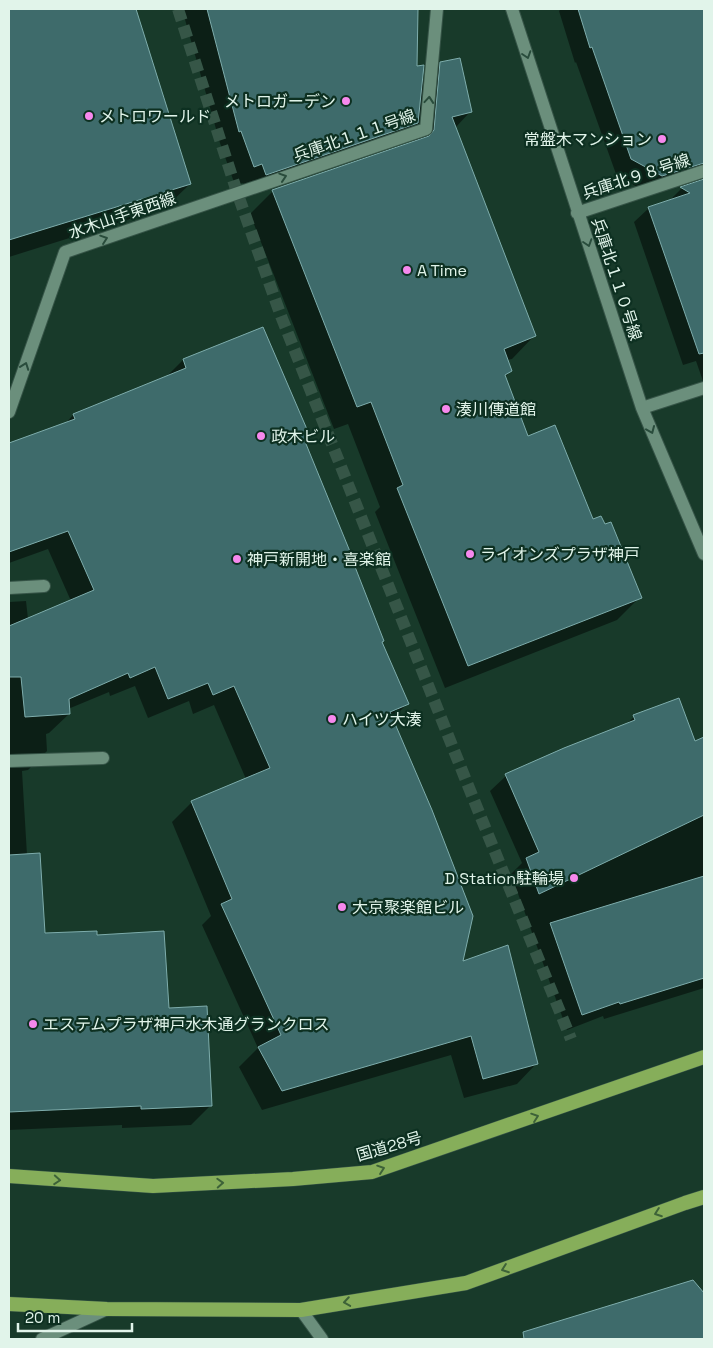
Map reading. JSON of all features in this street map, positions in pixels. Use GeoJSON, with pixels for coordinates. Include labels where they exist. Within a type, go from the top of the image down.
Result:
{"type":"FeatureCollection","features":[{"type":"Feature","properties":{"kind":"highway","name":"国道28号"},"geometry":{"type":"LineString","coordinates":[[9,1176],[153,1186],[293,1179],[372,1172],[704,1057]]}},
{"type":"Feature","properties":{"kind":"highway"},"geometry":{"type":"LineString","coordinates":[[9,1304],[107,1309],[302,1310],[466,1283],[704,1197]]}},
{"type":"Feature","properties":{"kind":"street","name":"兵庫北１１１号線"},"geometry":{"type":"LineString","coordinates":[[237,192],[426,129],[437,9]]}},
{"type":"Feature","properties":{"kind":"street","name":"兵庫北１１０号線"},"geometry":{"type":"LineString","coordinates":[[512,9],[642,408],[704,554]]}},
{"type":"Feature","properties":{"kind":"street","name":"兵庫北９８号線"},"geometry":{"type":"LineString","coordinates":[[578,213],[704,171]]}},
{"type":"Feature","properties":{"kind":"street","name":"水木山手東西線"},"geometry":{"type":"LineString","coordinates":[[9,412],[65,252],[237,192]]}},
{"type":"Feature","properties":{"kind":"street"},"geometry":{"type":"LineString","coordinates":[[642,408],[704,388]]}},
{"type":"Feature","properties":{"kind":"street"},"geometry":{"type":"LineString","coordinates":[[9,588],[44,586]]}},
{"type":"Feature","properties":{"kind":"street"},"geometry":{"type":"LineString","coordinates":[[9,761],[103,758]]}},
{"type":"Feature","properties":{"kind":"street"},"geometry":{"type":"LineString","coordinates":[[42,1339],[107,1309]]}},
{"type":"Feature","properties":{"kind":"street"},"geometry":{"type":"LineString","coordinates":[[302,1310],[322,1339]]}},
{"type":"Feature","properties":{"kind":"building","name":"メトロワールド"},"geometry":{"type":"Polygon","coordinates":[[[9,9],[136,9],[191,184],[9,240],[9,9]]]}},
{"type":"Feature","properties":{"kind":"building"},"geometry":{"type":"Polygon","coordinates":[[[207,9],[418,9],[417,66],[424,65],[418,123],[266,175],[262,164],[254,167],[241,131],[239,132],[207,9]]]}},
{"type":"Feature","properties":{"kind":"building"},"geometry":{"type":"Polygon","coordinates":[[[578,9],[704,9],[704,163],[662,176],[631,159],[592,47],[590,48],[578,9]]]}},
{"type":"Feature","properties":{"kind":"building"},"geometry":{"type":"Polygon","coordinates":[[[460,58],[472,112],[452,117],[536,336],[504,349],[512,371],[505,375],[528,436],[555,425],[593,519],[601,516],[605,524],[611,522],[642,598],[468,666],[397,488],[403,485],[371,402],[357,407],[272,190],[429,136],[434,130],[440,62],[460,58]]]}},
{"type":"Feature","properties":{"kind":"building"},"geometry":{"type":"Polygon","coordinates":[[[704,179],[704,353],[699,354],[648,207],[690,193],[680,187],[704,179]]]}},
{"type":"Feature","properties":{"kind":"building"},"geometry":{"type":"Polygon","coordinates":[[[263,327],[306,427],[309,437],[304,439],[351,554],[384,641],[382,642],[409,704],[390,712],[432,810],[473,916],[463,961],[508,945],[538,1064],[483,1079],[471,1036],[282,1091],[258,1047],[281,1035],[221,904],[232,899],[191,801],[270,768],[234,686],[213,695],[208,683],[168,699],[155,667],[130,678],[128,673],[69,699],[70,714],[25,717],[21,677],[9,677],[9,626],[94,590],[68,531],[9,552],[9,443],[75,419],[73,414],[186,368],[183,359],[263,327]]]}},
{"type":"Feature","properties":{"kind":"building"},"geometry":{"type":"Polygon","coordinates":[[[679,698],[695,741],[704,737],[704,815],[539,894],[526,858],[539,852],[505,774],[635,720],[633,715],[679,698]]]}},
{"type":"Feature","properties":{"kind":"building"},"geometry":{"type":"Polygon","coordinates":[[[40,853],[45,933],[97,931],[97,935],[164,931],[169,1008],[207,1006],[212,1106],[141,1109],[141,1106],[9,1112],[9,855],[40,853]]]}},
{"type":"Feature","properties":{"kind":"building"},"geometry":{"type":"Polygon","coordinates":[[[704,876],[704,978],[620,1004],[619,1002],[582,1015],[550,923],[704,876]]]}},
{"type":"Feature","properties":{"kind":"building"},"geometry":{"type":"Polygon","coordinates":[[[693,1280],[704,1293],[704,1339],[524,1339],[523,1332],[693,1280]]]}},
{"type":"Feature","properties":{"kind":"tunnel"},"geometry":{"type":"LineString","coordinates":[[178,9],[237,192],[281,316],[571,1039]]}},
{"type":"Feature","properties":{"kind":"place","name":"メトロガーデン"},"geometry":{"type":"Point","coordinates":[346,101]}},
{"type":"Feature","properties":{"kind":"place","name":"メトロワールド"},"geometry":{"type":"Point","coordinates":[89,116]}},
{"type":"Feature","properties":{"kind":"place","name":"常盤木マンション"},"geometry":{"type":"Point","coordinates":[662,139]}},
{"type":"Feature","properties":{"kind":"place","name":"A Time"},"geometry":{"type":"Point","coordinates":[407,270]}},
{"type":"Feature","properties":{"kind":"place","name":"湊川傳道館"},"geometry":{"type":"Point","coordinates":[446,409]}},
{"type":"Feature","properties":{"kind":"place","name":"政木ビル"},"geometry":{"type":"Point","coordinates":[261,436]}},
{"type":"Feature","properties":{"kind":"place","name":"ライオンズプラザ神戸"},"geometry":{"type":"Point","coordinates":[470,554]}},
{"type":"Feature","properties":{"kind":"place","name":"神戸新開地・喜楽館"},"geometry":{"type":"Point","coordinates":[237,559]}},
{"type":"Feature","properties":{"kind":"place","name":"ハイツ大湊"},"geometry":{"type":"Point","coordinates":[332,719]}},
{"type":"Feature","properties":{"kind":"place","name":"D Station駐輪場"},"geometry":{"type":"Point","coordinates":[574,878]}},
{"type":"Feature","properties":{"kind":"place","name":"大京聚楽館ビル"},"geometry":{"type":"Point","coordinates":[342,907]}},
{"type":"Feature","properties":{"kind":"place","name":"エステムプラザ神戸水木通グランクロス"},"geometry":{"type":"Point","coordinates":[33,1024]}}]}
